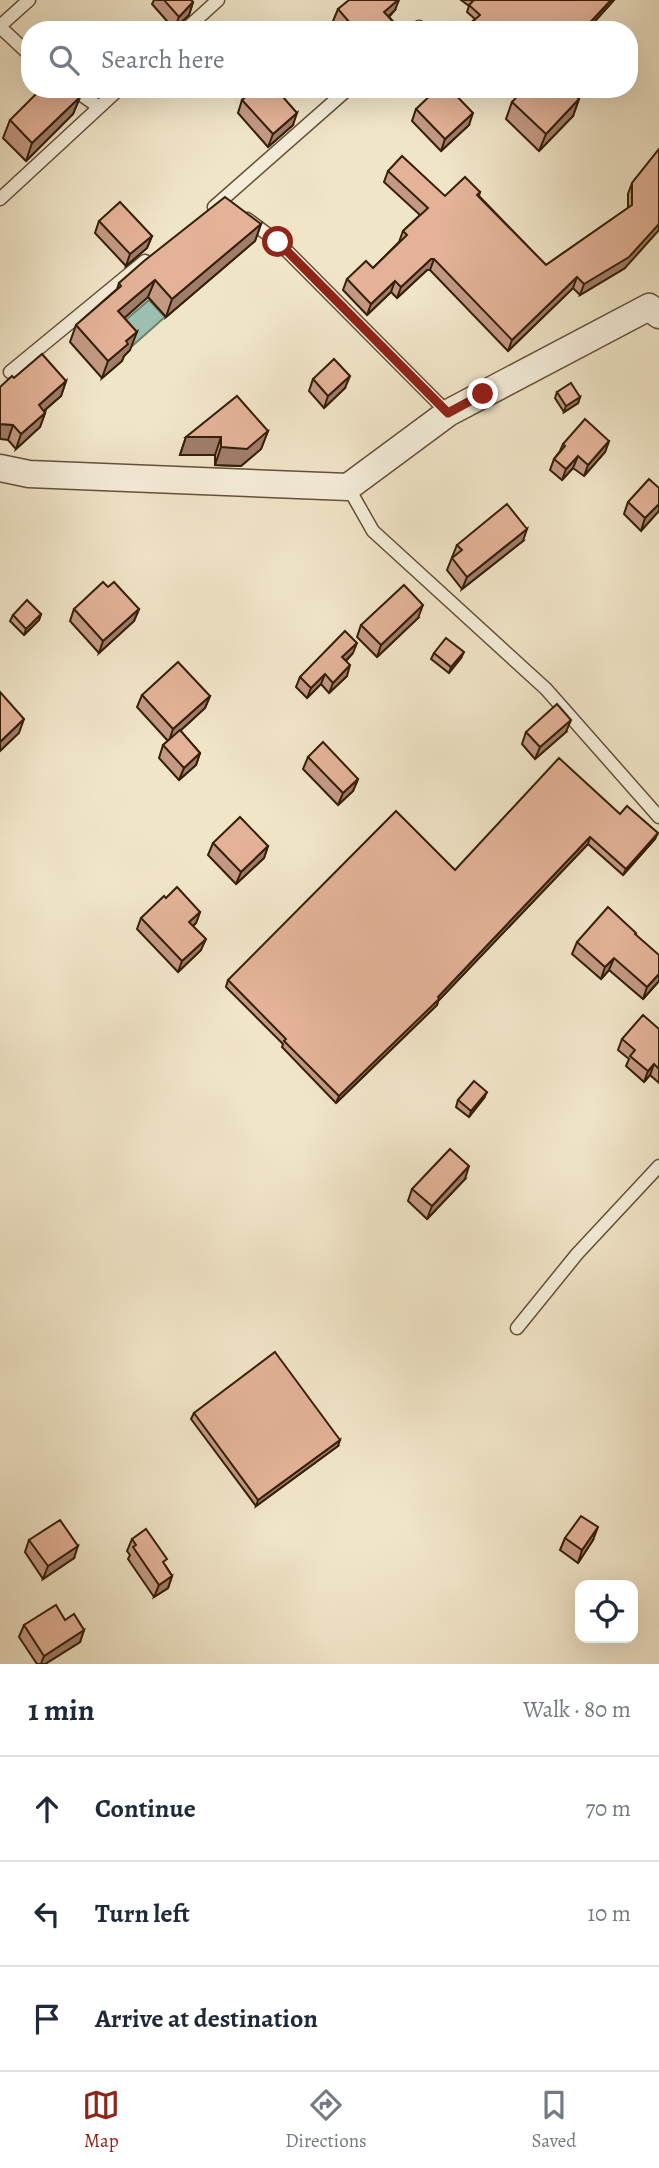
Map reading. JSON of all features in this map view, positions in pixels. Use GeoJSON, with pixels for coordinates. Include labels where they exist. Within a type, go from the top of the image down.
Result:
{"type":"FeatureCollection","features":[{"type":"Feature","properties":{"kind":"street"},"geometry":{"type":"LineString","coordinates":[[0,468],[29,474],[348,487],[448,413],[654,307]]}},
{"type":"Feature","properties":{"kind":"lane"},"geometry":{"type":"LineString","coordinates":[[21,47],[0,27],[29,0]]}},
{"type":"Feature","properties":{"kind":"lane"},"geometry":{"type":"LineString","coordinates":[[195,21],[218,0]]}},
{"type":"Feature","properties":{"kind":"lane"},"geometry":{"type":"LineString","coordinates":[[86,98],[99,107]]}},
{"type":"Feature","properties":{"kind":"lane"},"geometry":{"type":"LineString","coordinates":[[0,198],[109,98]]}},
{"type":"Feature","properties":{"kind":"lane"},"geometry":{"type":"LineString","coordinates":[[203,214],[224,200],[338,98]]}},
{"type":"Feature","properties":{"kind":"lane"},"geometry":{"type":"LineString","coordinates":[[224,200],[278,242],[448,413]]}},
{"type":"Feature","properties":{"kind":"lane"},"geometry":{"type":"LineString","coordinates":[[10,372],[160,249]]}},
{"type":"Feature","properties":{"kind":"lane"},"geometry":{"type":"LineString","coordinates":[[348,487],[373,531],[547,688],[659,817]]}},
{"type":"Feature","properties":{"kind":"lane"},"geometry":{"type":"LineString","coordinates":[[517,1328],[578,1254],[659,1167]]}},
{"type":"Feature","properties":{"kind":"shaded area"},"geometry":{"type":"Polygon","coordinates":[[[149,300],[165,317],[131,347],[115,329],[149,300]]]}},
{"type":"Feature","properties":{"kind":"building"},"geometry":{"type":"Polygon","coordinates":[[[164,0],[191,0],[193,2],[179,17],[164,0]]]}},
{"type":"Feature","properties":{"kind":"building"},"geometry":{"type":"Polygon","coordinates":[[[349,0],[398,0],[384,12],[392,21],[348,21],[338,9],[349,0]]]}},
{"type":"Feature","properties":{"kind":"building"},"geometry":{"type":"Polygon","coordinates":[[[471,0],[611,0],[591,21],[473,21],[480,15],[469,5],[473,1],[471,0]]]}},
{"type":"Feature","properties":{"kind":"building"},"geometry":{"type":"Polygon","coordinates":[[[32,98],[79,98],[32,143],[10,120],[32,98]]]}},
{"type":"Feature","properties":{"kind":"building"},"geometry":{"type":"Polygon","coordinates":[[[284,98],[297,113],[273,134],[242,100],[284,98]]]}},
{"type":"Feature","properties":{"kind":"building"},"geometry":{"type":"Polygon","coordinates":[[[428,98],[459,98],[473,113],[445,139],[416,109],[428,98]]]}},
{"type":"Feature","properties":{"kind":"building"},"geometry":{"type":"Polygon","coordinates":[[[516,98],[579,99],[546,134],[512,102],[516,98]]]}},
{"type":"Feature","properties":{"kind":"building"},"geometry":{"type":"Polygon","coordinates":[[[659,149],[659,224],[629,257],[584,284],[577,277],[512,340],[434,259],[401,287],[395,281],[371,304],[347,279],[366,261],[373,268],[407,235],[403,231],[428,208],[388,171],[402,156],[445,196],[465,177],[480,192],[477,195],[546,265],[632,205],[632,183],[659,149]]]}},
{"type":"Feature","properties":{"kind":"building"},"geometry":{"type":"Polygon","coordinates":[[[225,197],[261,224],[172,299],[155,280],[118,311],[137,332],[126,341],[128,344],[108,361],[76,325],[121,286],[119,283],[144,261],[225,197]]]}},
{"type":"Feature","properties":{"kind":"building"},"geometry":{"type":"Polygon","coordinates":[[[120,202],[152,236],[130,254],[99,221],[120,202]]]}},
{"type":"Feature","properties":{"kind":"building"},"geometry":{"type":"Polygon","coordinates":[[[42,354],[66,381],[39,405],[45,413],[21,434],[13,425],[0,424],[0,387],[42,354]]]}},
{"type":"Feature","properties":{"kind":"building"},"geometry":{"type":"Polygon","coordinates":[[[334,359],[350,376],[328,396],[313,379],[334,359]]]}},
{"type":"Feature","properties":{"kind":"building"},"geometry":{"type":"Polygon","coordinates":[[[571,383],[580,397],[566,406],[557,392],[571,383]]]}},
{"type":"Feature","properties":{"kind":"building"},"geometry":{"type":"Polygon","coordinates":[[[237,396],[268,431],[247,449],[221,447],[221,437],[186,437],[237,396]]]}},
{"type":"Feature","properties":{"kind":"building"},"geometry":{"type":"Polygon","coordinates":[[[585,419],[609,441],[588,465],[578,456],[566,469],[554,459],[585,419]]]}},
{"type":"Feature","properties":{"kind":"building"},"geometry":{"type":"Polygon","coordinates":[[[649,479],[659,488],[659,504],[645,518],[628,502],[649,479]]]}},
{"type":"Feature","properties":{"kind":"building"},"geometry":{"type":"Polygon","coordinates":[[[507,504],[527,529],[467,577],[452,558],[462,550],[457,545],[507,504]]]}},
{"type":"Feature","properties":{"kind":"building"},"geometry":{"type":"Polygon","coordinates":[[[103,582],[108,587],[114,582],[139,609],[103,641],[74,609],[103,582]]]}},
{"type":"Feature","properties":{"kind":"building"},"geometry":{"type":"Polygon","coordinates":[[[404,585],[423,605],[381,645],[361,625],[404,585]]]}},
{"type":"Feature","properties":{"kind":"building"},"geometry":{"type":"Polygon","coordinates":[[[27,600],[41,614],[26,629],[13,615],[27,600]]]}},
{"type":"Feature","properties":{"kind":"building"},"geometry":{"type":"Polygon","coordinates":[[[345,631],[357,643],[342,657],[350,665],[333,683],[325,674],[311,688],[300,677],[345,631]]]}},
{"type":"Feature","properties":{"kind":"building"},"geometry":{"type":"Polygon","coordinates":[[[446,638],[464,652],[451,667],[434,653],[446,638]]]}},
{"type":"Feature","properties":{"kind":"building"},"geometry":{"type":"Polygon","coordinates":[[[178,662],[210,696],[173,729],[142,695],[178,662]]]}},
{"type":"Feature","properties":{"kind":"building"},"geometry":{"type":"Polygon","coordinates":[[[0,692],[24,719],[0,742],[0,692]]]}},
{"type":"Feature","properties":{"kind":"building"},"geometry":{"type":"Polygon","coordinates":[[[557,704],[571,720],[540,747],[526,732],[557,704]]]}},
{"type":"Feature","properties":{"kind":"building"},"geometry":{"type":"Polygon","coordinates":[[[180,730],[200,753],[184,768],[163,745],[180,730]]]}},
{"type":"Feature","properties":{"kind":"building"},"geometry":{"type":"Polygon","coordinates":[[[323,742],[358,779],[343,793],[308,757],[323,742]]]}},
{"type":"Feature","properties":{"kind":"building"},"geometry":{"type":"Polygon","coordinates":[[[559,758],[620,814],[627,806],[658,833],[626,869],[590,837],[439,999],[339,1096],[228,980],[396,811],[455,870],[559,758]]]}},
{"type":"Feature","properties":{"kind":"building"},"geometry":{"type":"Polygon","coordinates":[[[240,817],[268,846],[241,872],[213,843],[240,817]]]}},
{"type":"Feature","properties":{"kind":"building"},"geometry":{"type":"Polygon","coordinates":[[[177,887],[200,912],[189,922],[206,939],[182,961],[141,918],[177,887]]]}},
{"type":"Feature","properties":{"kind":"building"},"geometry":{"type":"Polygon","coordinates":[[[608,907],[659,955],[659,974],[647,987],[614,958],[605,967],[577,942],[608,907]]]}},
{"type":"Feature","properties":{"kind":"building"},"geometry":{"type":"Polygon","coordinates":[[[643,1015],[659,1029],[659,1069],[654,1064],[648,1071],[630,1056],[635,1050],[622,1039],[643,1015]]]}},
{"type":"Feature","properties":{"kind":"building"},"geometry":{"type":"Polygon","coordinates":[[[474,1081],[487,1092],[471,1111],[458,1100],[474,1081]]]}},
{"type":"Feature","properties":{"kind":"building"},"geometry":{"type":"Polygon","coordinates":[[[450,1149],[469,1166],[432,1206],[412,1189],[450,1149]]]}},
{"type":"Feature","properties":{"kind":"building"},"geometry":{"type":"Polygon","coordinates":[[[275,1352],[340,1440],[258,1500],[194,1413],[275,1352]]]}},
{"type":"Feature","properties":{"kind":"building"},"geometry":{"type":"Polygon","coordinates":[[[581,1516],[598,1527],[582,1550],[565,1538],[581,1516]]]}},
{"type":"Feature","properties":{"kind":"building"},"geometry":{"type":"Polygon","coordinates":[[[60,1520],[78,1546],[48,1566],[29,1540],[60,1520]]]}},
{"type":"Feature","properties":{"kind":"building"},"geometry":{"type":"Polygon","coordinates":[[[146,1529],[167,1559],[163,1562],[172,1576],[159,1585],[133,1547],[136,1545],[132,1539],[146,1529]]]}},
{"type":"Feature","properties":{"kind":"building"},"geometry":{"type":"Polygon","coordinates":[[[56,1605],[65,1620],[74,1614],[84,1630],[44,1656],[24,1625],[56,1605]]]}},
{"type":"Feature","properties":{"kind":"route"},"geometry":{"type":"LineString","coordinates":[[278,242],[448,413],[483,394]]}}]}
